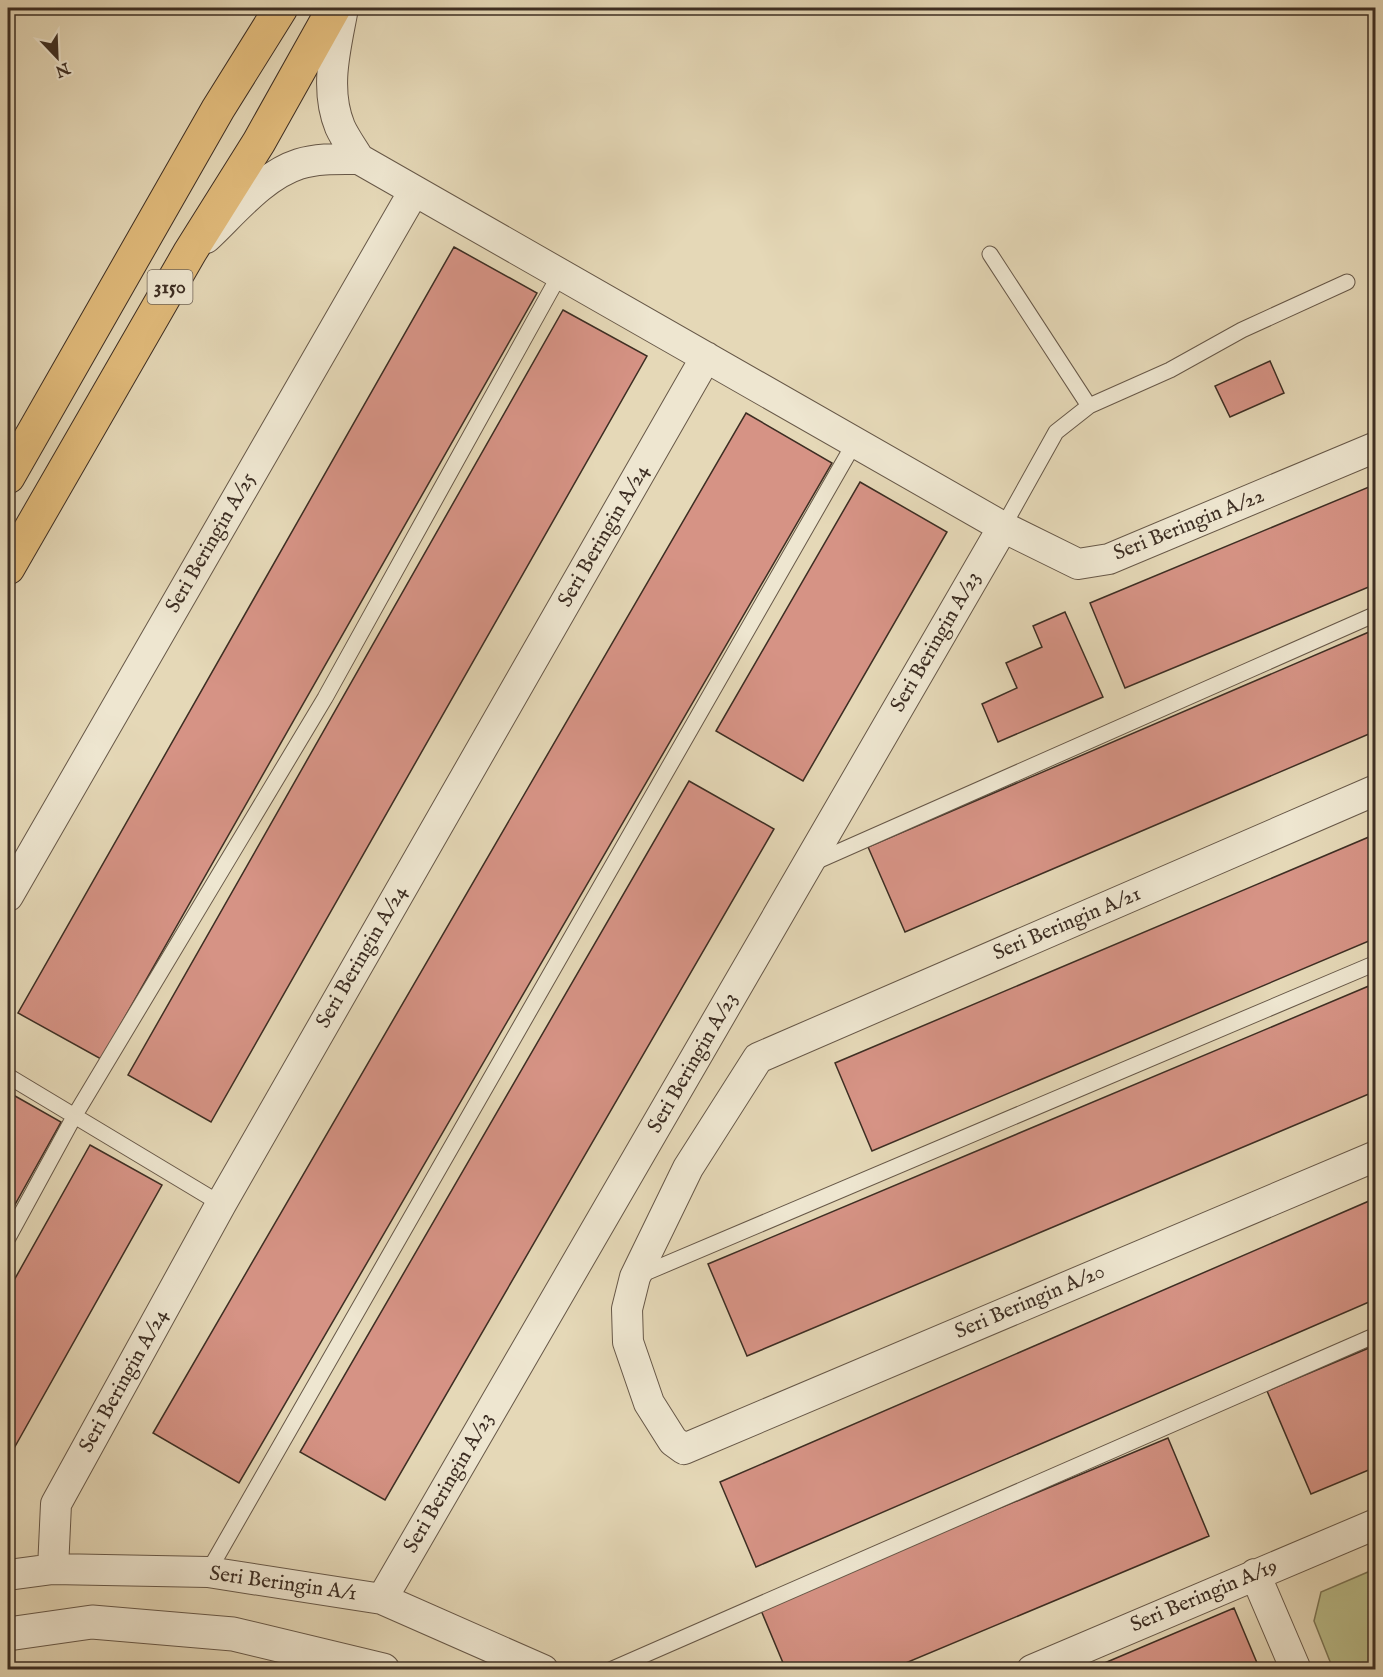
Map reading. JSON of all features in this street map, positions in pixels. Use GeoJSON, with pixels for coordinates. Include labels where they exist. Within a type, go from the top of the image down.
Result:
{"type":"FeatureCollection","features":[{"type":"Feature","properties":{"kind":"main road","name":"3150"},"geometry":{"type":"LineString","coordinates":[[8,477],[218,109],[281,8]]}},
{"type":"Feature","properties":{"kind":"main road","name":"3150"},"geometry":{"type":"LineString","coordinates":[[8,568],[190,252],[259,142],[334,8]]}},
{"type":"Feature","properties":{"kind":"street"},"geometry":{"type":"LineString","coordinates":[[344,8],[332,69],[332,99],[340,127],[358,159]]}},
{"type":"Feature","properties":{"kind":"street"},"geometry":{"type":"LineString","coordinates":[[190,252],[271,178],[299,164],[329,158],[358,159]]}},
{"type":"Feature","properties":{"kind":"street","name":"Seri Beringin A/22"},"geometry":{"type":"LineString","coordinates":[[358,159],[1003,527],[1078,564],[1109,559],[1376,447]]}},
{"type":"Feature","properties":{"kind":"street","name":"Seri Beringin A/25"},"geometry":{"type":"LineString","coordinates":[[8,896],[414,191]]}},
{"type":"Feature","properties":{"kind":"street","name":"Seri Beringin A/24"},"geometry":{"type":"LineString","coordinates":[[53,1569],[56,1504],[221,1203],[706,357]]}},
{"type":"Feature","properties":{"kind":"street","name":"Seri Beringin A/23"},"geometry":{"type":"LineString","coordinates":[[382,1599],[1003,527]]}},
{"type":"Feature","properties":{"kind":"street","name":"Seri Beringin A/21"},"geometry":{"type":"LineString","coordinates":[[635,1277],[688,1168],[758,1058],[1376,790]]}},
{"type":"Feature","properties":{"kind":"street","name":"Seri Beringin A/20"},"geometry":{"type":"LineString","coordinates":[[635,1277],[627,1309],[628,1342],[649,1403],[673,1442],[684,1449],[1376,1156]]}},
{"type":"Feature","properties":{"kind":"street","name":"Seri Beringin A/19"},"geometry":{"type":"LineString","coordinates":[[1032,1670],[1376,1524]]}},
{"type":"Feature","properties":{"kind":"street","name":"Seri Beringin A/1"},"geometry":{"type":"LineString","coordinates":[[8,1575],[53,1569],[208,1572],[382,1599],[543,1670]]}},
{"type":"Feature","properties":{"kind":"street"},"geometry":{"type":"LineString","coordinates":[[1255,1574],[1296,1670]]}},
{"type":"Feature","properties":{"kind":"street"},"geometry":{"type":"LineString","coordinates":[[8,1634],[92,1622],[233,1634],[383,1670]]}},
{"type":"Feature","properties":{"kind":"lane"},"geometry":{"type":"LineString","coordinates":[[990,254],[1089,406]]}},
{"type":"Feature","properties":{"kind":"lane"},"geometry":{"type":"LineString","coordinates":[[8,1238],[75,1115],[325,698],[560,274]]}},
{"type":"Feature","properties":{"kind":"lane"},"geometry":{"type":"LineString","coordinates":[[1003,527],[1056,432],[1089,406],[1170,370],[1242,330],[1347,282]]}},
{"type":"Feature","properties":{"kind":"lane"},"geometry":{"type":"LineString","coordinates":[[208,1572],[855,442]]}},
{"type":"Feature","properties":{"kind":"lane"},"geometry":{"type":"LineString","coordinates":[[807,866],[1376,614]]}},
{"type":"Feature","properties":{"kind":"lane"},"geometry":{"type":"LineString","coordinates":[[635,1277],[1376,963]]}},
{"type":"Feature","properties":{"kind":"lane"},"geometry":{"type":"LineString","coordinates":[[8,1076],[221,1203]]}},
{"type":"Feature","properties":{"kind":"lane"},"geometry":{"type":"LineString","coordinates":[[610,1670],[1376,1335]]}},
{"type":"Feature","properties":{"kind":"green space"},"geometry":{"type":"Polygon","coordinates":[[[1375,1569],[1375,1669],[1333,1669],[1314,1621],[1321,1592],[1375,1569]]]}},
{"type":"Feature","properties":{"kind":"building"},"geometry":{"type":"Polygon","coordinates":[[[454,247],[537,293],[101,1059],[18,1013],[454,247]]]}},
{"type":"Feature","properties":{"kind":"building"},"geometry":{"type":"Polygon","coordinates":[[[563,310],[647,356],[211,1122],[128,1075],[563,310]]]}},
{"type":"Feature","properties":{"kind":"building"},"geometry":{"type":"Polygon","coordinates":[[[1270,361],[1284,393],[1230,417],[1215,386],[1270,361]]]}},
{"type":"Feature","properties":{"kind":"building"},"geometry":{"type":"Polygon","coordinates":[[[746,413],[832,463],[239,1483],[153,1433],[746,413]]]}},
{"type":"Feature","properties":{"kind":"building"},"geometry":{"type":"Polygon","coordinates":[[[860,482],[947,532],[803,781],[716,731],[860,482]]]}},
{"type":"Feature","properties":{"kind":"building"},"geometry":{"type":"Polygon","coordinates":[[[1376,484],[1376,584],[1125,688],[1090,603],[1376,484]]]}},
{"type":"Feature","properties":{"kind":"building"},"geometry":{"type":"Polygon","coordinates":[[[1065,612],[1103,697],[998,742],[982,704],[1017,688],[1006,663],[1042,647],[1033,626],[1065,612]]]}},
{"type":"Feature","properties":{"kind":"building"},"geometry":{"type":"Polygon","coordinates":[[[1376,629],[1376,731],[905,932],[868,847],[1376,629]]]}},
{"type":"Feature","properties":{"kind":"building"},"geometry":{"type":"Polygon","coordinates":[[[689,781],[774,829],[385,1500],[300,1452],[689,781]]]}},
{"type":"Feature","properties":{"kind":"building"},"geometry":{"type":"Polygon","coordinates":[[[1376,834],[1376,938],[872,1151],[835,1063],[1376,834]]]}},
{"type":"Feature","properties":{"kind":"building"},"geometry":{"type":"Polygon","coordinates":[[[1376,983],[1376,1091],[747,1356],[708,1264],[1376,983]]]}},
{"type":"Feature","properties":{"kind":"building"},"geometry":{"type":"Polygon","coordinates":[[[8,1092],[61,1122],[8,1217],[8,1092]]]}},
{"type":"Feature","properties":{"kind":"building"},"geometry":{"type":"Polygon","coordinates":[[[90,1145],[162,1185],[8,1459],[8,1291],[90,1145]]]}},
{"type":"Feature","properties":{"kind":"building"},"geometry":{"type":"Polygon","coordinates":[[[1376,1198],[1376,1299],[756,1567],[720,1482],[1376,1198]]]}},
{"type":"Feature","properties":{"kind":"building"},"geometry":{"type":"Polygon","coordinates":[[[1376,1345],[1376,1467],[1311,1494],[1267,1391],[1376,1345]]]}},
{"type":"Feature","properties":{"kind":"building"},"geometry":{"type":"Polygon","coordinates":[[[1168,1438],[1209,1536],[889,1670],[786,1670],[760,1608],[1168,1438]]]}},
{"type":"Feature","properties":{"kind":"building"},"geometry":{"type":"Polygon","coordinates":[[[1234,1608],[1260,1670],[1088,1670],[1234,1608]]]}}]}
